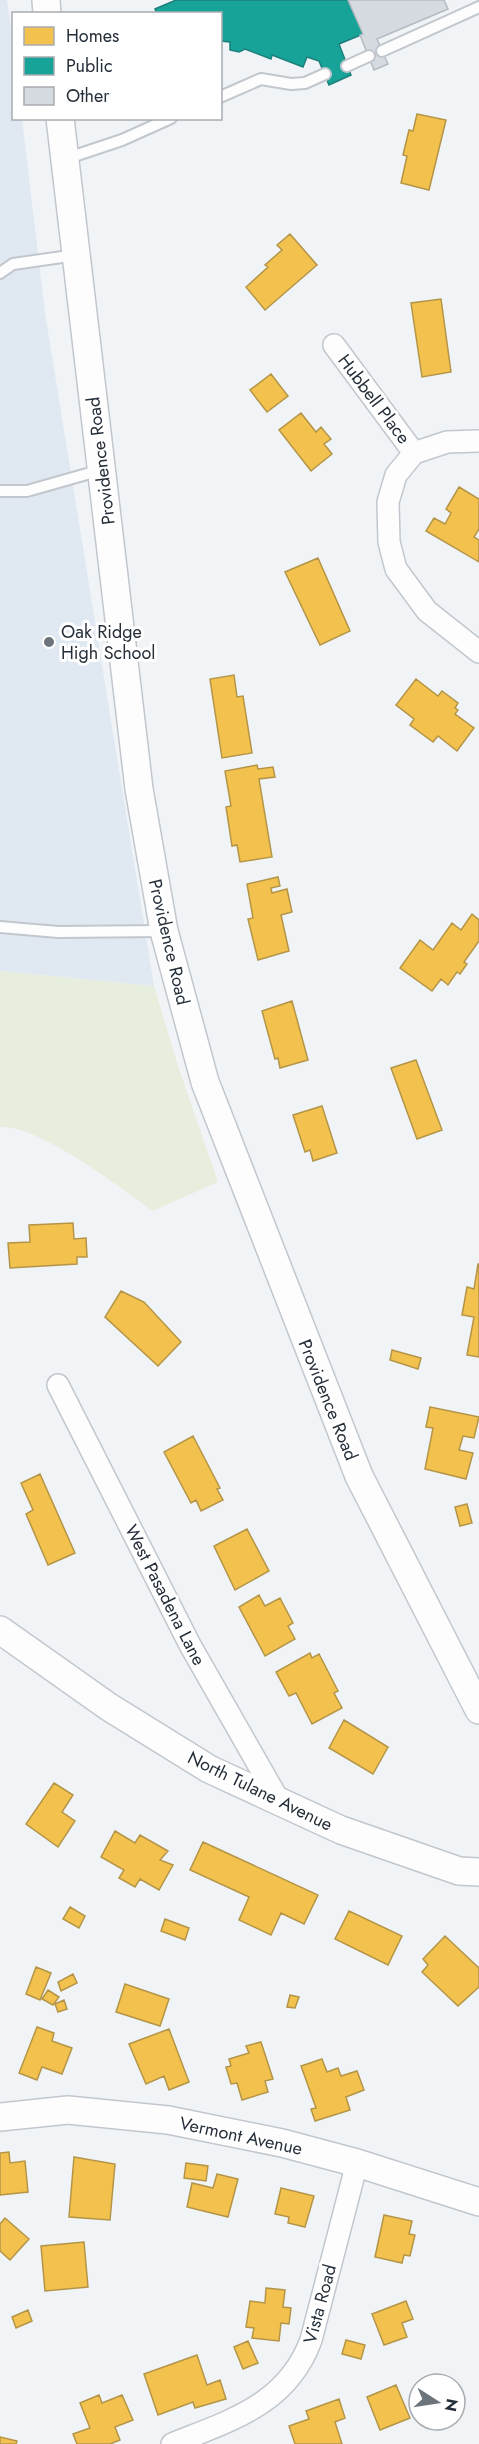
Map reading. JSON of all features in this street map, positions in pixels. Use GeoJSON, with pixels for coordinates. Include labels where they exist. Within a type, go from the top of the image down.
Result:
{"type":"FeatureCollection","features":[{"type":"Feature","properties":{"kind":"street","name":"Providence Road"},"geometry":{"type":"LineString","coordinates":[[60,120],[139,789],[164,931],[204,1082],[354,1466],[479,1710]]}},
{"type":"Feature","properties":{"kind":"street","name":"Hubbell Place"},"geometry":{"type":"LineString","coordinates":[[334,345],[414,453]]}},
{"type":"Feature","properties":{"kind":"street"},"geometry":{"type":"LineString","coordinates":[[479,441],[447,442],[414,453],[396,475],[388,502],[389,542],[396,569],[427,611],[479,652]]}},
{"type":"Feature","properties":{"kind":"street","name":"West Pasadena Lane"},"geometry":{"type":"LineString","coordinates":[[58,1385],[190,1645],[279,1802]]}},
{"type":"Feature","properties":{"kind":"street","name":"North Tulane Avenue"},"geometry":{"type":"LineString","coordinates":[[0,1630],[109,1707],[209,1769],[341,1830],[459,1871],[479,1872]]}},
{"type":"Feature","properties":{"kind":"street","name":"Vermont Avenue"},"geometry":{"type":"LineString","coordinates":[[0,2117],[68,2110],[168,2120],[282,2143],[478,2200]]}},
{"type":"Feature","properties":{"kind":"street","name":"Vista Road"},"geometry":{"type":"LineString","coordinates":[[172,2444],[255,2409],[291,2378],[311,2340],[357,2163]]}},
{"type":"Feature","properties":{"kind":"lane"},"geometry":{"type":"LineString","coordinates":[[382,51],[479,7]]}},
{"type":"Feature","properties":{"kind":"lane"},"geometry":{"type":"LineString","coordinates":[[347,66],[369,56]]}},
{"type":"Feature","properties":{"kind":"lane"},"geometry":{"type":"LineString","coordinates":[[222,96],[261,79],[291,84],[304,83],[325,74]]}},
{"type":"Feature","properties":{"kind":"lane"},"geometry":{"type":"LineString","coordinates":[[65,159],[122,140],[167,120]]}},
{"type":"Feature","properties":{"kind":"lane"},"geometry":{"type":"LineString","coordinates":[[0,273],[13,264],[76,255]]}},
{"type":"Feature","properties":{"kind":"lane"},"geometry":{"type":"LineString","coordinates":[[0,491],[27,491],[102,470]]}},
{"type":"Feature","properties":{"kind":"lane"},"geometry":{"type":"LineString","coordinates":[[0,927],[58,932],[164,931]]}},
{"type":"Feature","properties":{"kind":"shaded area","name":"Oak Ridge High School"},"geometry":{"type":"Polygon","coordinates":[[[0,0],[7,0],[12,36],[12,120],[22,120],[45,313],[154,986],[0,971],[0,0]]]}},
{"type":"Feature","properties":{"kind":"green space"},"geometry":{"type":"Polygon","coordinates":[[[0,971],[154,986],[178,1066],[218,1182],[153,1211],[57,1146],[16,1129],[0,1127],[0,971]]]}},
{"type":"Feature","properties":{"kind":"building: Homes"},"geometry":{"type":"Polygon","coordinates":[[[417,114],[446,120],[429,190],[401,183],[407,156],[403,155],[409,130],[413,131],[417,114]]]}},
{"type":"Feature","properties":{"kind":"building: Homes"},"geometry":{"type":"Polygon","coordinates":[[[290,234],[317,265],[265,310],[246,287],[268,267],[265,265],[282,250],[277,245],[290,234]]]}},
{"type":"Feature","properties":{"kind":"building: Homes"},"geometry":{"type":"Polygon","coordinates":[[[441,299],[451,372],[422,377],[411,303],[441,299]]]}},
{"type":"Feature","properties":{"kind":"building: Homes"},"geometry":{"type":"Polygon","coordinates":[[[271,374],[288,396],[267,412],[250,390],[271,374]]]}},
{"type":"Feature","properties":{"kind":"building: Homes"},"geometry":{"type":"Polygon","coordinates":[[[301,413],[316,432],[321,427],[331,439],[324,444],[332,454],[311,471],[279,430],[301,413]]]}},
{"type":"Feature","properties":{"kind":"building: Homes"},"geometry":{"type":"Polygon","coordinates":[[[459,487],[479,499],[479,529],[474,537],[479,540],[479,562],[426,531],[434,518],[445,524],[451,513],[446,509],[459,487]]]}},
{"type":"Feature","properties":{"kind":"building: Homes"},"geometry":{"type":"Polygon","coordinates":[[[318,558],[350,631],[320,645],[285,572],[318,558]]]}},
{"type":"Feature","properties":{"kind":"building: Homes"},"geometry":{"type":"Polygon","coordinates":[[[234,675],[237,697],[243,696],[252,753],[222,758],[210,679],[234,675]]]}},
{"type":"Feature","properties":{"kind":"building: Homes"},"geometry":{"type":"Polygon","coordinates":[[[416,679],[438,696],[442,691],[458,703],[455,708],[458,710],[455,714],[474,728],[457,751],[438,736],[433,742],[410,725],[414,719],[396,705],[416,679]]]}},
{"type":"Feature","properties":{"kind":"building: Homes"},"geometry":{"type":"Polygon","coordinates":[[[257,765],[258,769],[273,767],[275,777],[259,779],[272,857],[240,862],[237,845],[232,846],[226,807],[231,806],[225,771],[257,765]]]}},
{"type":"Feature","properties":{"kind":"building: Homes"},"geometry":{"type":"Polygon","coordinates":[[[278,877],[280,886],[271,888],[272,893],[287,889],[292,912],[281,915],[289,951],[258,960],[248,919],[253,918],[247,884],[278,877]]]}},
{"type":"Feature","properties":{"kind":"building: Homes"},"geometry":{"type":"Polygon","coordinates":[[[472,914],[479,920],[479,941],[464,962],[467,964],[460,974],[457,972],[448,985],[441,979],[432,991],[400,968],[420,940],[433,950],[452,923],[461,930],[472,914]]]}},
{"type":"Feature","properties":{"kind":"building: Homes"},"geometry":{"type":"Polygon","coordinates":[[[292,1001],[308,1060],[280,1068],[278,1058],[275,1059],[262,1011],[292,1001]]]}},
{"type":"Feature","properties":{"kind":"building: Homes"},"geometry":{"type":"Polygon","coordinates":[[[416,1060],[442,1130],[417,1139],[391,1068],[416,1060]]]}},
{"type":"Feature","properties":{"kind":"building: Homes"},"geometry":{"type":"Polygon","coordinates":[[[322,1106],[337,1153],[313,1161],[310,1150],[305,1152],[293,1115],[322,1106]]]}},
{"type":"Feature","properties":{"kind":"building: Homes"},"geometry":{"type":"Polygon","coordinates":[[[73,1223],[74,1239],[86,1238],[87,1257],[77,1257],[77,1264],[10,1268],[8,1243],[30,1242],[29,1225],[73,1223]]]}},
{"type":"Feature","properties":{"kind":"building: Homes"},"geometry":{"type":"Polygon","coordinates":[[[478,1264],[479,1357],[467,1355],[474,1317],[462,1315],[467,1287],[474,1289],[478,1264]]]}},
{"type":"Feature","properties":{"kind":"building: Homes"},"geometry":{"type":"Polygon","coordinates":[[[121,1291],[144,1302],[181,1342],[158,1366],[105,1317],[121,1291]]]}},
{"type":"Feature","properties":{"kind":"building: Homes"},"geometry":{"type":"Polygon","coordinates":[[[392,1350],[421,1358],[418,1369],[390,1360],[392,1350]]]}},
{"type":"Feature","properties":{"kind":"building: Homes"},"geometry":{"type":"Polygon","coordinates":[[[430,1407],[479,1417],[474,1438],[463,1436],[459,1450],[473,1453],[466,1479],[425,1469],[433,1428],[426,1427],[430,1407]]]}},
{"type":"Feature","properties":{"kind":"building: Homes"},"geometry":{"type":"Polygon","coordinates":[[[193,1436],[220,1488],[217,1489],[223,1500],[201,1511],[196,1500],[191,1503],[164,1452],[193,1436]]]}},
{"type":"Feature","properties":{"kind":"building: Homes"},"geometry":{"type":"Polygon","coordinates":[[[40,1474],[75,1553],[48,1565],[26,1514],[33,1510],[21,1483],[40,1474]]]}},
{"type":"Feature","properties":{"kind":"building: Homes"},"geometry":{"type":"Polygon","coordinates":[[[467,1504],[472,1523],[460,1526],[455,1507],[467,1504]]]}},
{"type":"Feature","properties":{"kind":"building: Homes"},"geometry":{"type":"Polygon","coordinates":[[[247,1529],[269,1571],[235,1590],[214,1546],[247,1529]]]}},
{"type":"Feature","properties":{"kind":"building: Homes"},"geometry":{"type":"Polygon","coordinates":[[[259,1595],[265,1606],[280,1598],[293,1623],[288,1626],[295,1639],[265,1656],[239,1607],[259,1595]]]}},
{"type":"Feature","properties":{"kind":"building: Homes"},"geometry":{"type":"Polygon","coordinates":[[[310,1653],[312,1658],[319,1654],[338,1691],[334,1693],[342,1708],[312,1724],[296,1693],[289,1696],[276,1672],[310,1653]]]}},
{"type":"Feature","properties":{"kind":"building: Homes"},"geometry":{"type":"Polygon","coordinates":[[[344,1720],[388,1747],[373,1774],[329,1748],[344,1720]]]}},
{"type":"Feature","properties":{"kind":"building: Homes"},"geometry":{"type":"Polygon","coordinates":[[[54,1783],[73,1795],[62,1812],[75,1821],[58,1847],[26,1824],[54,1783]]]}},
{"type":"Feature","properties":{"kind":"building: Homes"},"geometry":{"type":"Polygon","coordinates":[[[115,1831],[135,1843],[140,1835],[168,1851],[160,1860],[173,1865],[159,1890],[140,1879],[135,1887],[119,1878],[124,1870],[101,1857],[115,1831]]]}},
{"type":"Feature","properties":{"kind":"building: Homes"},"geometry":{"type":"Polygon","coordinates":[[[203,1842],[318,1895],[304,1924],[281,1913],[271,1935],[239,1920],[249,1897],[190,1870],[203,1842]]]}},
{"type":"Feature","properties":{"kind":"building: Homes"},"geometry":{"type":"Polygon","coordinates":[[[70,1907],[85,1916],[79,1928],[63,1919],[70,1907]]]}},
{"type":"Feature","properties":{"kind":"building: Homes"},"geometry":{"type":"Polygon","coordinates":[[[349,1911],[402,1936],[388,1965],[335,1939],[349,1911]]]}},
{"type":"Feature","properties":{"kind":"building: Homes"},"geometry":{"type":"Polygon","coordinates":[[[165,1919],[189,1928],[185,1940],[161,1931],[165,1919]]]}},
{"type":"Feature","properties":{"kind":"building: Homes"},"geometry":{"type":"Polygon","coordinates":[[[445,1936],[479,1968],[479,1987],[458,2006],[422,1972],[428,1965],[423,1959],[445,1936]]]}},
{"type":"Feature","properties":{"kind":"building: Homes"},"geometry":{"type":"Polygon","coordinates":[[[36,1967],[51,1973],[40,2000],[26,1994],[36,1967]]]}},
{"type":"Feature","properties":{"kind":"building: Homes"},"geometry":{"type":"Polygon","coordinates":[[[73,1974],[77,1983],[61,1991],[58,1982],[73,1974]]]}},
{"type":"Feature","properties":{"kind":"building: Homes"},"geometry":{"type":"Polygon","coordinates":[[[125,1984],[169,1999],[160,2026],[116,2012],[125,1984]]]}},
{"type":"Feature","properties":{"kind":"building: Homes"},"geometry":{"type":"Polygon","coordinates":[[[48,1990],[59,1997],[53,2005],[42,1999],[48,1990]]]}},
{"type":"Feature","properties":{"kind":"building: Homes"},"geometry":{"type":"Polygon","coordinates":[[[290,1995],[299,1997],[295,2008],[287,2007],[290,1995]]]}},
{"type":"Feature","properties":{"kind":"building: Homes"},"geometry":{"type":"Polygon","coordinates":[[[64,2000],[67,2009],[58,2012],[55,2004],[64,2000]]]}},
{"type":"Feature","properties":{"kind":"building: Homes"},"geometry":{"type":"Polygon","coordinates":[[[37,2027],[54,2033],[52,2041],[72,2048],[62,2074],[42,2067],[37,2080],[19,2073],[37,2027]]]}},
{"type":"Feature","properties":{"kind":"building: Homes"},"geometry":{"type":"Polygon","coordinates":[[[169,2029],[189,2082],[169,2090],[164,2076],[146,2084],[129,2044],[169,2029]]]}},
{"type":"Feature","properties":{"kind":"building: Homes"},"geometry":{"type":"Polygon","coordinates":[[[261,2042],[273,2079],[265,2081],[268,2092],[242,2100],[237,2083],[231,2084],[226,2067],[231,2066],[229,2059],[249,2053],[246,2046],[261,2042]]]}},
{"type":"Feature","properties":{"kind":"building: Homes"},"geometry":{"type":"Polygon","coordinates":[[[322,2059],[327,2072],[338,2068],[341,2076],[357,2071],[364,2090],[346,2097],[350,2110],[315,2121],[311,2109],[316,2108],[301,2066],[322,2059]]]}},
{"type":"Feature","properties":{"kind":"building: Homes"},"geometry":{"type":"Polygon","coordinates":[[[9,2152],[10,2163],[25,2161],[28,2192],[0,2195],[0,2153],[9,2152]]]}},
{"type":"Feature","properties":{"kind":"building: Homes"},"geometry":{"type":"Polygon","coordinates":[[[74,2157],[115,2164],[110,2220],[69,2217],[74,2157]]]}},
{"type":"Feature","properties":{"kind":"building: Homes"},"geometry":{"type":"Polygon","coordinates":[[[186,2163],[208,2166],[206,2181],[184,2178],[186,2163]]]}},
{"type":"Feature","properties":{"kind":"building: Homes"},"geometry":{"type":"Polygon","coordinates":[[[217,2174],[238,2179],[228,2217],[187,2207],[192,2183],[213,2188],[217,2174]]]}},
{"type":"Feature","properties":{"kind":"building: Homes"},"geometry":{"type":"Polygon","coordinates":[[[281,2188],[314,2196],[305,2227],[288,2223],[289,2217],[275,2214],[281,2188]]]}},
{"type":"Feature","properties":{"kind":"building: Homes"},"geometry":{"type":"Polygon","coordinates":[[[384,2215],[412,2221],[409,2234],[415,2235],[410,2256],[404,2255],[402,2263],[375,2257],[384,2215]]]}},
{"type":"Feature","properties":{"kind":"building: Homes"},"geometry":{"type":"Polygon","coordinates":[[[5,2218],[29,2239],[10,2260],[0,2251],[0,2224],[5,2218]]]}},
{"type":"Feature","properties":{"kind":"building: Homes"},"geometry":{"type":"Polygon","coordinates":[[[84,2242],[88,2287],[45,2291],[41,2246],[84,2242]]]}},
{"type":"Feature","properties":{"kind":"building: Homes"},"geometry":{"type":"Polygon","coordinates":[[[266,2288],[285,2290],[283,2307],[291,2308],[289,2324],[281,2323],[279,2341],[252,2338],[254,2328],[246,2327],[250,2301],[265,2303],[266,2288]]]}},
{"type":"Feature","properties":{"kind":"building: Homes"},"geometry":{"type":"Polygon","coordinates":[[[406,2301],[413,2319],[402,2323],[407,2337],[384,2345],[372,2314],[406,2301]]]}},
{"type":"Feature","properties":{"kind":"building: Homes"},"geometry":{"type":"Polygon","coordinates":[[[28,2310],[32,2321],[16,2328],[12,2317],[28,2310]]]}},
{"type":"Feature","properties":{"kind":"building: Homes"},"geometry":{"type":"Polygon","coordinates":[[[346,2340],[365,2345],[361,2359],[342,2354],[346,2340]]]}},
{"type":"Feature","properties":{"kind":"building: Homes"},"geometry":{"type":"Polygon","coordinates":[[[248,2341],[258,2363],[243,2369],[234,2347],[248,2341]]]}},
{"type":"Feature","properties":{"kind":"building: Homes"},"geometry":{"type":"Polygon","coordinates":[[[197,2355],[207,2385],[220,2380],[226,2399],[195,2408],[193,2402],[158,2415],[144,2374],[197,2355]]]}},
{"type":"Feature","properties":{"kind":"building: Homes"},"geometry":{"type":"Polygon","coordinates":[[[396,2385],[407,2411],[407,2419],[380,2430],[367,2397],[396,2385]]]}},
{"type":"Feature","properties":{"kind":"building: Homes"},"geometry":{"type":"Polygon","coordinates":[[[99,2395],[102,2403],[122,2395],[133,2420],[115,2427],[120,2440],[110,2444],[77,2444],[73,2434],[90,2428],[80,2403],[99,2395]]]}},
{"type":"Feature","properties":{"kind":"building: Homes"},"geometry":{"type":"Polygon","coordinates":[[[339,2399],[345,2418],[335,2422],[342,2444],[295,2444],[289,2426],[309,2419],[306,2411],[339,2399]]]}},
{"type":"Feature","properties":{"kind":"building: Homes"},"geometry":{"type":"Polygon","coordinates":[[[0,2437],[17,2441],[16,2444],[0,2444],[0,2437]]]}},
{"type":"Feature","properties":{"kind":"building: Public"},"geometry":{"type":"Polygon","coordinates":[[[176,0],[348,0],[363,34],[339,44],[351,75],[329,85],[319,61],[307,57],[303,67],[272,55],[271,59],[245,49],[239,52],[230,50],[230,42],[222,41],[222,12],[156,12],[155,9],[176,0]]]}},
{"type":"Feature","properties":{"kind":"building: Other"},"geometry":{"type":"Polygon","coordinates":[[[348,0],[444,0],[448,9],[377,39],[388,64],[374,70],[360,35],[363,34],[348,0]]]}},
{"type":"Feature","properties":{"kind":"place","name":"Oak Ridge High School"},"geometry":{"type":"Point","coordinates":[49,642]}}]}
